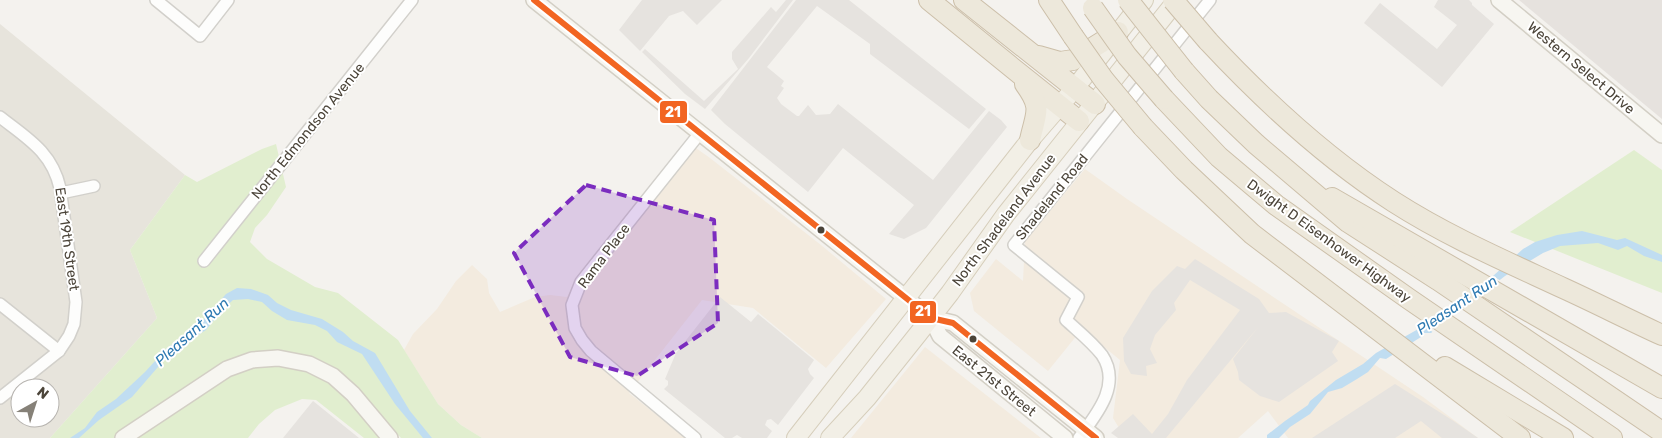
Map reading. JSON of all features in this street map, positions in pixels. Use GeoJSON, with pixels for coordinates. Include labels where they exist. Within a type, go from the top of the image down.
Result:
{"type":"FeatureCollection","features":[{"type":"Feature","properties":{"kind":"highway"},"geometry":{"type":"LineString","coordinates":[[930,0],[1079,121]]}},
{"type":"Feature","properties":{"kind":"highway"},"geometry":{"type":"LineString","coordinates":[[964,0],[1095,104]]}},
{"type":"Feature","properties":{"kind":"highway"},"geometry":{"type":"LineString","coordinates":[[1050,0],[1104,80],[1144,127],[1189,175],[1252,234],[1394,342],[1427,363],[1563,438]]}},
{"type":"Feature","properties":{"kind":"highway","name":"Dwight D Eisenhower Highway"},"geometry":{"type":"LineString","coordinates":[[1128,0],[1184,71],[1226,116],[1348,222],[1438,280],[1662,432]]}},
{"type":"Feature","properties":{"kind":"highway"},"geometry":{"type":"LineString","coordinates":[[1173,0],[1208,41],[1271,106],[1341,164],[1393,201],[1444,232],[1483,252],[1662,335]]}},
{"type":"Feature","properties":{"kind":"highway","name":"Dwight D Eisenhower Highway"},"geometry":{"type":"LineString","coordinates":[[1090,4],[1127,56],[1164,99],[1219,157],[1262,194],[1296,221],[1612,438]]}},
{"type":"Feature","properties":{"kind":"highway"},"geometry":{"type":"LineString","coordinates":[[1032,53],[1060,62],[1066,61],[1080,57],[1118,32]]}},
{"type":"Feature","properties":{"kind":"highway"},"geometry":{"type":"LineString","coordinates":[[1015,70],[1035,98],[1037,104],[1030,140]]}},
{"type":"Feature","properties":{"kind":"highway"},"geometry":{"type":"LineString","coordinates":[[1296,178],[1356,210],[1662,388]]}},
{"type":"Feature","properties":{"kind":"highway"},"geometry":{"type":"LineString","coordinates":[[1553,284],[1662,324]]}},
{"type":"Feature","properties":{"kind":"highway"},"geometry":{"type":"LineString","coordinates":[[1427,363],[1520,438]]}},
{"type":"Feature","properties":{"kind":"main road","name":"East 21st Street"},"geometry":{"type":"LineString","coordinates":[[534,0],[931,318],[940,336],[1081,436]]}},
{"type":"Feature","properties":{"kind":"main road","name":"North Shadeland Avenue"},"geometry":{"type":"LineString","coordinates":[[796,438],[1030,140],[1075,88],[1144,0]]}},
{"type":"Feature","properties":{"kind":"main road","name":"North Shadeland Avenue"},"geometry":{"type":"LineString","coordinates":[[830,438],[867,398],[931,318],[1006,214],[1178,0]]}},
{"type":"Feature","properties":{"kind":"main road","name":"Western Select Drive"},"geometry":{"type":"LineString","coordinates":[[1499,0],[1662,135]]}},
{"type":"Feature","properties":{"kind":"main road","name":"East 21st Street"},"geometry":{"type":"LineString","coordinates":[[931,318],[953,323],[1081,436]]}},
{"type":"Feature","properties":{"kind":"main road"},"geometry":{"type":"LineString","coordinates":[[123,438],[223,371],[239,364],[271,358],[302,361],[333,376],[353,394],[390,438]]}},
{"type":"Feature","properties":{"kind":"street"},"geometry":{"type":"LineString","coordinates":[[156,0],[200,36],[228,0]]}},
{"type":"Feature","properties":{"kind":"street","name":"North Edmondson Avenue"},"geometry":{"type":"LineString","coordinates":[[204,261],[412,0]]}},
{"type":"Feature","properties":{"kind":"street","name":"Shadeland Road"},"geometry":{"type":"LineString","coordinates":[[1081,436],[1104,403],[1108,393],[1109,378],[1105,360],[1066,320],[1078,297],[1014,245],[1210,0]]}},
{"type":"Feature","properties":{"kind":"street","name":"East 19th Street"},"geometry":{"type":"LineString","coordinates":[[0,117],[45,154],[53,166],[58,179],[76,310],[70,332],[59,351]]}},
{"type":"Feature","properties":{"kind":"street","name":"Rama Place"},"geometry":{"type":"LineString","coordinates":[[695,438],[591,351],[575,328],[572,305],[581,282],[700,133]]}},
{"type":"Feature","properties":{"kind":"street"},"geometry":{"type":"LineString","coordinates":[[60,193],[94,186]]}},
{"type":"Feature","properties":{"kind":"street"},"geometry":{"type":"LineString","coordinates":[[0,304],[59,351],[0,398]]}},
{"type":"Feature","properties":{"kind":"highlighted area"},"geometry":{"type":"Polygon","coordinates":[[[586,185],[714,220],[718,323],[637,376],[570,357],[514,253],[586,185]]]}},
{"type":"Feature","properties":{"kind":"shaded area"},"geometry":{"type":"Polygon","coordinates":[[[642,0],[722,0],[697,25],[683,11],[669,16],[640,51],[619,30],[642,0]]]}},
{"type":"Feature","properties":{"kind":"shaded area"},"geometry":{"type":"Polygon","coordinates":[[[786,0],[793,0],[749,58],[705,109],[685,94],[642,52],[645,49],[704,101],[738,69],[732,59],[732,52],[771,7],[776,12],[786,0]]]}},
{"type":"Feature","properties":{"kind":"shaded area"},"geometry":{"type":"Polygon","coordinates":[[[796,0],[849,0],[986,109],[969,129],[870,54],[870,44],[817,6],[767,67],[784,81],[781,86],[784,88],[777,98],[781,104],[797,116],[808,105],[816,115],[830,114],[838,104],[933,180],[989,111],[1007,127],[926,228],[904,239],[889,234],[914,205],[843,148],[808,192],[725,124],[711,110],[796,0]]]}},
{"type":"Feature","properties":{"kind":"shaded area"},"geometry":{"type":"Polygon","coordinates":[[[1438,0],[1469,0],[1472,5],[1494,24],[1442,87],[1364,23],[1380,3],[1437,49],[1457,25],[1434,7],[1438,0]]]}},
{"type":"Feature","properties":{"kind":"shaded area"},"geometry":{"type":"Polygon","coordinates":[[[1519,0],[1662,0],[1662,119],[1519,0]]]}},
{"type":"Feature","properties":{"kind":"shaded area"},"geometry":{"type":"Polygon","coordinates":[[[0,24],[185,175],[130,250],[157,318],[60,427],[60,378],[10,378],[10,428],[59,428],[50,438],[0,438],[0,24]]]}},
{"type":"Feature","properties":{"kind":"shaded area"},"geometry":{"type":"Polygon","coordinates":[[[686,141],[821,245],[886,299],[826,368],[753,308],[702,300],[629,393],[686,438],[482,438],[461,425],[438,404],[404,350],[413,334],[437,309],[456,281],[472,265],[487,279],[489,293],[500,312],[535,297],[550,295],[567,297],[575,282],[686,141]]]}},
{"type":"Feature","properties":{"kind":"shaded area"},"geometry":{"type":"Polygon","coordinates":[[[1085,169],[1423,397],[1478,438],[1288,438],[1268,411],[1238,438],[1125,438],[1113,418],[1120,360],[1082,329],[1048,371],[974,311],[970,293],[996,259],[1023,281],[1025,241],[1085,169]]]}},
{"type":"Feature","properties":{"kind":"shaded area"},"geometry":{"type":"Polygon","coordinates":[[[1195,259],[1259,299],[1269,313],[1286,312],[1339,341],[1332,352],[1338,361],[1279,402],[1260,396],[1239,380],[1233,359],[1259,326],[1166,438],[1118,438],[1111,433],[1133,414],[1152,434],[1168,414],[1187,380],[1240,310],[1190,280],[1174,303],[1176,310],[1155,335],[1150,349],[1157,363],[1146,366],[1147,376],[1131,374],[1124,361],[1123,338],[1152,291],[1177,266],[1185,269],[1195,259]]]}},
{"type":"Feature","properties":{"kind":"shaded area"},"geometry":{"type":"Polygon","coordinates":[[[720,297],[751,322],[758,314],[814,360],[808,369],[814,378],[778,425],[771,419],[767,420],[765,425],[772,431],[767,438],[742,438],[737,435],[732,438],[725,438],[664,389],[668,385],[668,381],[665,379],[676,353],[720,297]]]}},
{"type":"Feature","properties":{"kind":"shaded area"},"geometry":{"type":"Polygon","coordinates":[[[925,347],[1041,438],[851,438],[925,347]]]}},
{"type":"Feature","properties":{"kind":"shaded area"},"geometry":{"type":"Polygon","coordinates":[[[1395,384],[1478,438],[1442,438],[1421,421],[1395,438],[1312,438],[1395,384]]]}},
{"type":"Feature","properties":{"kind":"shaded area"},"geometry":{"type":"Polygon","coordinates":[[[313,401],[359,438],[283,438],[313,401]]]}},
{"type":"Feature","properties":{"kind":"green space"},"geometry":{"type":"Polygon","coordinates":[[[276,144],[286,187],[267,215],[255,228],[250,242],[267,259],[315,287],[338,293],[398,340],[438,404],[461,425],[482,438],[401,438],[390,426],[392,438],[364,438],[316,400],[302,399],[275,410],[259,424],[248,438],[50,438],[157,318],[130,250],[185,175],[197,182],[262,149],[276,144]]]}},
{"type":"Feature","properties":{"kind":"green space"},"geometry":{"type":"Polygon","coordinates":[[[1634,150],[1662,170],[1662,293],[1510,232],[1634,150]]]}},
{"type":"Feature","properties":{"kind":"water","name":"Pleasant Run"},"geometry":{"type":"Polygon","coordinates":[[[1582,231],[1617,240],[1625,238],[1662,255],[1662,262],[1644,256],[1627,246],[1618,250],[1598,243],[1560,246],[1543,253],[1505,276],[1431,333],[1424,333],[1421,337],[1386,359],[1380,358],[1368,372],[1342,388],[1328,392],[1310,414],[1290,427],[1279,438],[1267,438],[1267,435],[1308,405],[1310,401],[1336,380],[1363,364],[1376,353],[1420,328],[1493,276],[1523,249],[1535,242],[1557,235],[1582,231]]]}},
{"type":"Feature","properties":{"kind":"water","name":"Pleasant Run"},"geometry":{"type":"Polygon","coordinates":[[[237,288],[251,289],[268,295],[277,303],[291,310],[322,319],[343,332],[353,341],[375,353],[410,411],[432,438],[423,438],[395,404],[362,354],[337,342],[327,331],[315,325],[287,320],[262,302],[248,299],[233,300],[221,311],[206,330],[171,352],[132,397],[99,420],[79,438],[70,438],[85,428],[97,412],[116,399],[166,349],[198,326],[226,294],[237,288]]]}},
{"type":"Feature","properties":{"kind":"pier"},"geometry":{"type":"Polygon","coordinates":[[[1491,275],[1503,282],[1434,333],[1421,324],[1491,275]]]}},
{"type":"Feature","properties":{"kind":"transit line","name":"21"},"geometry":{"type":"LineString","coordinates":[[534,0],[931,318],[953,323],[1096,438]]}}]}
